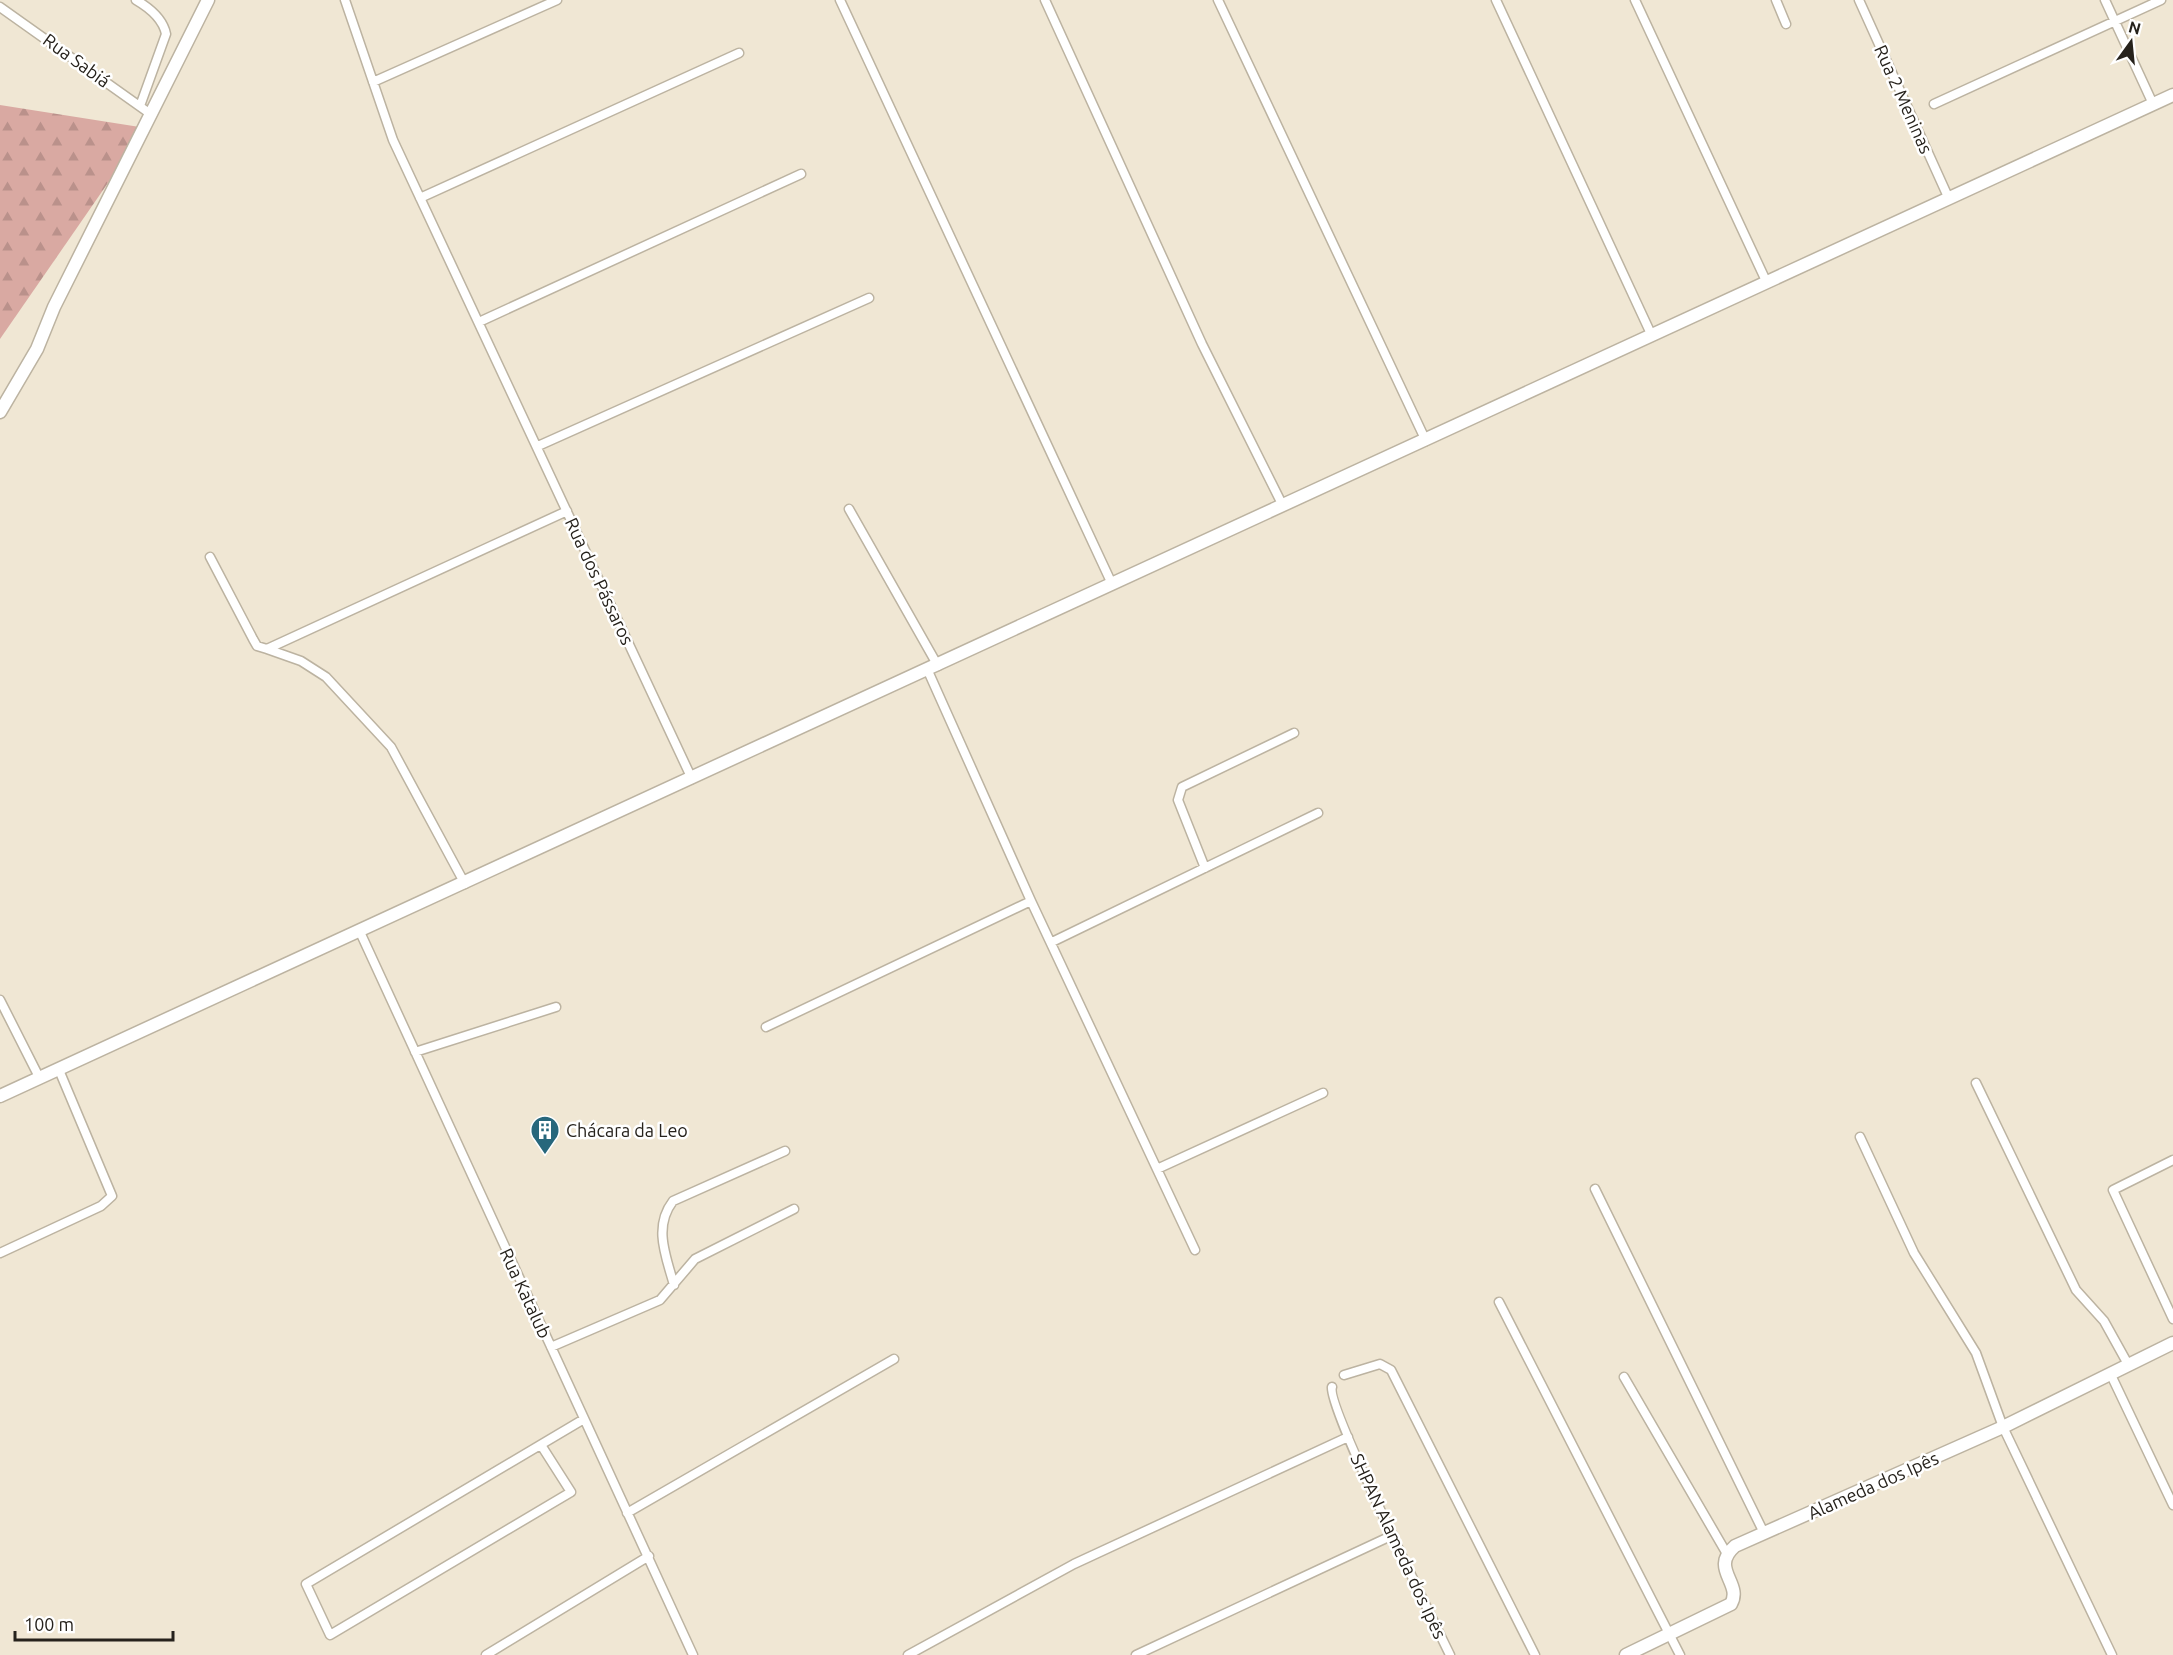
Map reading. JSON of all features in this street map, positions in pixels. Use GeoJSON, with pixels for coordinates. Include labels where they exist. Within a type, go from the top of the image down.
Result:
{"type":"FeatureCollection","features":[{"type":"Feature","properties":{"kind":"main road"},"geometry":{"type":"LineString","coordinates":[[0,412],[37,349],[59,297],[208,0]]}},
{"type":"Feature","properties":{"kind":"main road"},"geometry":{"type":"LineString","coordinates":[[0,1096],[465,884],[2173,95]]}},
{"type":"Feature","properties":{"kind":"main road","name":"Alameda dos Ipês"},"geometry":{"type":"LineString","coordinates":[[1727,1554],[1736,1546],[2003,1427],[2173,1343]]}},
{"type":"Feature","properties":{"kind":"main road"},"geometry":{"type":"LineString","coordinates":[[1626,1655],[1731,1604],[1734,1594],[1725,1566],[1727,1554]]}},
{"type":"Feature","properties":{"kind":"street"},"geometry":{"type":"LineString","coordinates":[[136,0],[152,12],[163,25],[166,34],[140,106]]}},
{"type":"Feature","properties":{"kind":"street","name":"Rua dos Pássaros"},"geometry":{"type":"LineString","coordinates":[[345,0],[393,140],[692,779]]}},
{"type":"Feature","properties":{"kind":"street"},"geometry":{"type":"LineString","coordinates":[[373,82],[558,0]]}},
{"type":"Feature","properties":{"kind":"street"},"geometry":{"type":"LineString","coordinates":[[840,0],[1112,585]]}},
{"type":"Feature","properties":{"kind":"street"},"geometry":{"type":"LineString","coordinates":[[1045,0],[1202,344],[1283,506]]}},
{"type":"Feature","properties":{"kind":"street"},"geometry":{"type":"LineString","coordinates":[[1218,0],[1426,441]]}},
{"type":"Feature","properties":{"kind":"street"},"geometry":{"type":"LineString","coordinates":[[1496,0],[1652,336]]}},
{"type":"Feature","properties":{"kind":"street"},"geometry":{"type":"LineString","coordinates":[[1635,0],[1767,283]]}},
{"type":"Feature","properties":{"kind":"street"},"geometry":{"type":"LineString","coordinates":[[1776,0],[1786,24]]}},
{"type":"Feature","properties":{"kind":"street","name":"Rua 2 Meninas"},"geometry":{"type":"LineString","coordinates":[[1858,0],[1949,199]]}},
{"type":"Feature","properties":{"kind":"street"},"geometry":{"type":"LineString","coordinates":[[2105,0],[2153,104]]}},
{"type":"Feature","properties":{"kind":"street"},"geometry":{"type":"LineString","coordinates":[[1934,104],[2161,0]]}},
{"type":"Feature","properties":{"kind":"street","name":"Rua Sabiá"},"geometry":{"type":"LineString","coordinates":[[0,7],[152,115]]}},
{"type":"Feature","properties":{"kind":"street"},"geometry":{"type":"LineString","coordinates":[[420,198],[739,53]]}},
{"type":"Feature","properties":{"kind":"street"},"geometry":{"type":"LineString","coordinates":[[479,322],[801,174]]}},
{"type":"Feature","properties":{"kind":"street"},"geometry":{"type":"LineString","coordinates":[[538,446],[869,298]]}},
{"type":"Feature","properties":{"kind":"street"},"geometry":{"type":"LineString","coordinates":[[849,509],[933,668],[1031,901],[1195,1250]]}},
{"type":"Feature","properties":{"kind":"street"},"geometry":{"type":"LineString","coordinates":[[267,649],[567,511]]}},
{"type":"Feature","properties":{"kind":"street"},"geometry":{"type":"LineString","coordinates":[[210,557],[257,646],[301,661],[326,677],[391,747],[465,884]]}},
{"type":"Feature","properties":{"kind":"street"},"geometry":{"type":"LineString","coordinates":[[1205,868],[1178,800],[1182,787],[1294,733]]}},
{"type":"Feature","properties":{"kind":"street"},"geometry":{"type":"LineString","coordinates":[[1052,942],[1318,813]]}},
{"type":"Feature","properties":{"kind":"street"},"geometry":{"type":"LineString","coordinates":[[766,1027],[1031,901]]}},
{"type":"Feature","properties":{"kind":"street","name":"Rua Katalub"},"geometry":{"type":"LineString","coordinates":[[360,932],[693,1655]]}},
{"type":"Feature","properties":{"kind":"street"},"geometry":{"type":"LineString","coordinates":[[0,1000],[39,1077]]}},
{"type":"Feature","properties":{"kind":"street"},"geometry":{"type":"LineString","coordinates":[[415,1052],[556,1007]]}},
{"type":"Feature","properties":{"kind":"street"},"geometry":{"type":"LineString","coordinates":[[0,1253],[101,1206],[112,1196],[59,1070]]}},
{"type":"Feature","properties":{"kind":"street"},"geometry":{"type":"LineString","coordinates":[[1976,1083],[2076,1290],[2104,1321],[2129,1366]]}},
{"type":"Feature","properties":{"kind":"street"},"geometry":{"type":"LineString","coordinates":[[1157,1169],[1323,1093]]}},
{"type":"Feature","properties":{"kind":"street"},"geometry":{"type":"LineString","coordinates":[[1860,1137],[1914,1253],[1976,1353],[2003,1427],[2112,1655]]}},
{"type":"Feature","properties":{"kind":"street"},"geometry":{"type":"LineString","coordinates":[[674,1285],[661,1235],[666,1210],[673,1201],[785,1151]]}},
{"type":"Feature","properties":{"kind":"street"},"geometry":{"type":"LineString","coordinates":[[2173,1160],[2113,1190],[2173,1319]]}},
{"type":"Feature","properties":{"kind":"street"},"geometry":{"type":"LineString","coordinates":[[1595,1189],[1764,1533]]}},
{"type":"Feature","properties":{"kind":"street"},"geometry":{"type":"LineString","coordinates":[[551,1347],[660,1300],[695,1259],[794,1209]]}},
{"type":"Feature","properties":{"kind":"street"},"geometry":{"type":"LineString","coordinates":[[1499,1302],[1680,1655]]}},
{"type":"Feature","properties":{"kind":"street"},"geometry":{"type":"LineString","coordinates":[[627,1513],[894,1359]]}},
{"type":"Feature","properties":{"kind":"street"},"geometry":{"type":"LineString","coordinates":[[1344,1375],[1380,1364],[1390,1370],[1535,1655]]}},
{"type":"Feature","properties":{"kind":"street"},"geometry":{"type":"LineString","coordinates":[[2111,1375],[2173,1505]]}},
{"type":"Feature","properties":{"kind":"street"},"geometry":{"type":"LineString","coordinates":[[1624,1377],[1727,1554]]}},
{"type":"Feature","properties":{"kind":"street","name":"SHPAN Alameda dos Ipês"},"geometry":{"type":"LineString","coordinates":[[1332,1387],[1331,1394],[1348,1437],[1450,1655]]}},
{"type":"Feature","properties":{"kind":"street"},"geometry":{"type":"LineString","coordinates":[[541,1445],[571,1492],[330,1635],[306,1584],[584,1419]]}},
{"type":"Feature","properties":{"kind":"street"},"geometry":{"type":"LineString","coordinates":[[909,1655],[1074,1564],[1348,1437]]}},
{"type":"Feature","properties":{"kind":"street"},"geometry":{"type":"LineString","coordinates":[[1136,1655],[1393,1535]]}},
{"type":"Feature","properties":{"kind":"street"},"geometry":{"type":"LineString","coordinates":[[486,1655],[649,1556]]}},
{"type":"Feature","properties":{"kind":"green space"},"geometry":{"type":"Polygon","coordinates":[[[0,105],[146,128],[0,339],[0,105]]]}},
{"type":"Feature","properties":{"kind":"place","name":"Chácara da Leo"},"geometry":{"type":"Point","coordinates":[545,1156]}}]}
